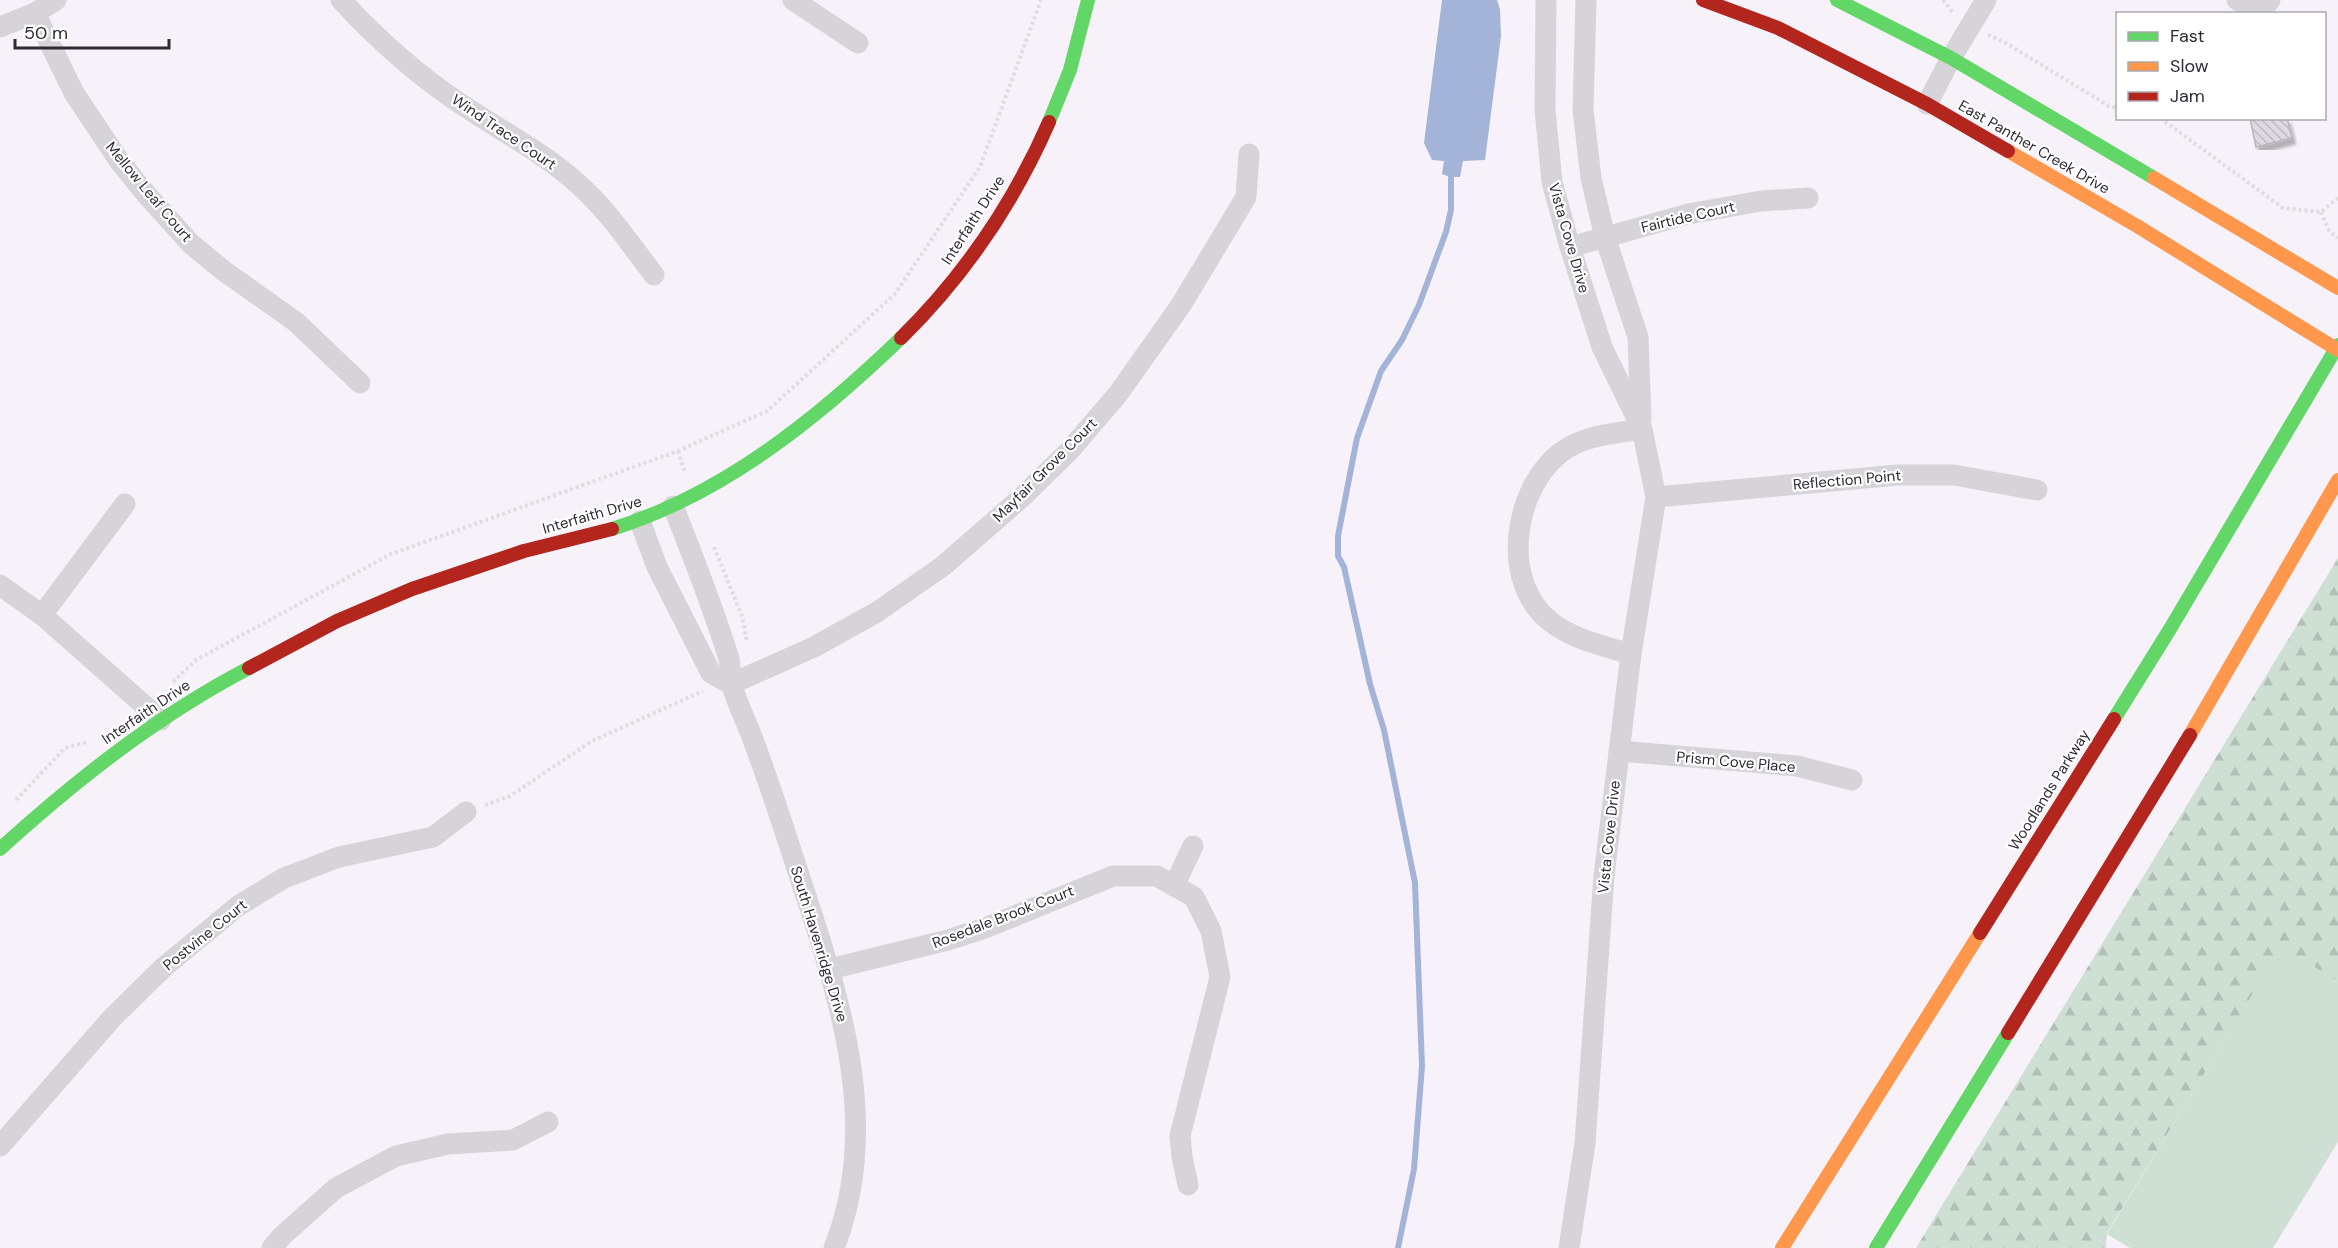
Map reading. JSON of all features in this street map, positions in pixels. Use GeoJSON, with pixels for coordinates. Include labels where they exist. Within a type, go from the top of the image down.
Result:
{"type":"FeatureCollection","features":[{"type":"Feature","properties":{"kind":"street"},"geometry":{"type":"LineString","coordinates":[[0,27],[35,13],[56,0]]}},
{"type":"Feature","properties":{"kind":"street","name":"Wind Trace Court"},"geometry":{"type":"LineString","coordinates":[[341,0],[368,29],[414,69],[462,104],[540,153],[579,185],[607,214],[654,275]]}},
{"type":"Feature","properties":{"kind":"street"},"geometry":{"type":"LineString","coordinates":[[793,0],[858,43]]}},
{"type":"Feature","properties":{"kind":"street","name":"Interfaith Drive"},"geometry":{"type":"LineString","coordinates":[[0,849],[154,713],[203,693],[334,622],[388,598],[488,562],[640,521],[673,506],[776,446],[836,398],[932,306],[969,259],[1022,175],[1053,114],[1069,71],[1088,0]]}},
{"type":"Feature","properties":{"kind":"street","name":"Vista Cove Drive"},"geometry":{"type":"LineString","coordinates":[[1546,0],[1545,110],[1552,182],[1602,347],[1642,429]]}},
{"type":"Feature","properties":{"kind":"street","name":"Vista Cove Drive"},"geometry":{"type":"LineString","coordinates":[[1569,1248],[1585,1143],[1604,876],[1631,654],[1656,497],[1642,429],[1638,337],[1605,237],[1591,178],[1583,110],[1586,0]]}},
{"type":"Feature","properties":{"kind":"street","name":"East Panther Creek Drive"},"geometry":{"type":"LineString","coordinates":[[1703,0],[1778,28],[1927,104],[2137,226],[2337,348]]}},
{"type":"Feature","properties":{"kind":"street"},"geometry":{"type":"LineString","coordinates":[[1837,0],[1951,58],[2338,288]]}},
{"type":"Feature","properties":{"kind":"street"},"geometry":{"type":"LineString","coordinates":[[1927,104],[1951,58],[1986,0]]}},
{"type":"Feature","properties":{"kind":"street"},"geometry":{"type":"LineString","coordinates":[[2237,0],[2251,6],[2268,3],[2270,0]]}},
{"type":"Feature","properties":{"kind":"street","name":"Mellow Leaf Court"},"geometry":{"type":"LineString","coordinates":[[35,13],[74,93],[120,162],[146,194],[191,244],[224,271],[296,322],[360,383]]}},
{"type":"Feature","properties":{"kind":"street","name":"Mayfair Grove Court"},"geometry":{"type":"LineString","coordinates":[[731,684],[814,647],[877,612],[943,566],[1021,498],[1070,450],[1118,394],[1187,295],[1246,197],[1249,154]]}},
{"type":"Feature","properties":{"kind":"street","name":"Fairtide Court"},"geometry":{"type":"LineString","coordinates":[[1570,247],[1688,214],[1761,201],[1808,198]]}},
{"type":"Feature","properties":{"kind":"street","name":"Woodlands Parkway"},"geometry":{"type":"LineString","coordinates":[[1782,1248],[2170,629],[2337,348]]}},
{"type":"Feature","properties":{"kind":"street"},"geometry":{"type":"LineString","coordinates":[[1631,654],[1578,638],[1550,621],[1531,599],[1521,576],[1519,550],[1521,523],[1528,496],[1541,474],[1558,454],[1583,439],[1642,429]]}},
{"type":"Feature","properties":{"kind":"street","name":"Reflection Point"},"geometry":{"type":"LineString","coordinates":[[1656,497],[1898,475],[1954,475],[2037,490]]}},
{"type":"Feature","properties":{"kind":"street"},"geometry":{"type":"LineString","coordinates":[[1876,1248],[2221,684],[2338,480]]}},
{"type":"Feature","properties":{"kind":"street"},"geometry":{"type":"LineString","coordinates":[[42,615],[125,504]]}},
{"type":"Feature","properties":{"kind":"street","name":"South Havenridge Drive"},"geometry":{"type":"LineString","coordinates":[[673,506],[696,562],[730,662],[731,684],[759,755],[830,969],[844,1026],[852,1072],[856,1154],[852,1189],[844,1222],[834,1248]]}},
{"type":"Feature","properties":{"kind":"street"},"geometry":{"type":"LineString","coordinates":[[640,521],[657,567],[711,673],[731,684]]}},
{"type":"Feature","properties":{"kind":"street"},"geometry":{"type":"LineString","coordinates":[[0,585],[42,615],[154,713]]}},
{"type":"Feature","properties":{"kind":"street","name":"Prism Cove Place"},"geometry":{"type":"LineString","coordinates":[[1619,751],[1797,766],[1852,780]]}},
{"type":"Feature","properties":{"kind":"street","name":"Postvine Court"},"geometry":{"type":"LineString","coordinates":[[0,1146],[112,1018],[164,967],[238,906],[284,878],[339,857],[433,837],[466,812]]}},
{"type":"Feature","properties":{"kind":"street"},"geometry":{"type":"LineString","coordinates":[[1174,886],[1194,846]]}},
{"type":"Feature","properties":{"kind":"street","name":"Rosedale Brook Court"},"geometry":{"type":"LineString","coordinates":[[830,969],[948,940],[995,924],[1113,876],[1157,876],[1194,897],[1211,931],[1220,977],[1180,1136],[1188,1185]]}},
{"type":"Feature","properties":{"kind":"street"},"geometry":{"type":"LineString","coordinates":[[272,1248],[282,1236],[336,1188],[396,1156],[448,1144],[513,1140],[548,1122]]}},
{"type":"Feature","properties":{"kind":"path"},"geometry":{"type":"LineString","coordinates":[[154,713],[196,660],[391,554],[678,451],[767,411],[895,294],[980,167],[1041,0]]}},
{"type":"Feature","properties":{"kind":"path"},"geometry":{"type":"LineString","coordinates":[[1943,0],[1949,9],[1970,28],[2004,42],[2109,106],[2116,108]]}},
{"type":"Feature","properties":{"kind":"path"},"geometry":{"type":"LineString","coordinates":[[2163,120],[2283,208],[2321,212],[2338,198]]}},
{"type":"Feature","properties":{"kind":"path"},"geometry":{"type":"LineString","coordinates":[[2321,212],[2329,231],[2338,238]]}},
{"type":"Feature","properties":{"kind":"path"},"geometry":{"type":"LineString","coordinates":[[678,451],[692,495]]}},
{"type":"Feature","properties":{"kind":"path"},"geometry":{"type":"LineString","coordinates":[[710,539],[742,616],[748,646]]}},
{"type":"Feature","properties":{"kind":"path"},"geometry":{"type":"LineString","coordinates":[[466,812],[510,796],[592,741],[706,689],[731,684]]}},
{"type":"Feature","properties":{"kind":"path"},"geometry":{"type":"LineString","coordinates":[[8,807],[65,748],[88,741]]}},
{"type":"Feature","properties":{"kind":"green space"},"geometry":{"type":"Polygon","coordinates":[[[2338,558],[2338,981],[2281,947],[2107,1233],[2106,1248],[1916,1248],[2338,558]]]}},
{"type":"Feature","properties":{"kind":"green space"},"geometry":{"type":"Polygon","coordinates":[[[2281,946],[2338,981],[2338,1142],[2273,1248],[2130,1248],[2107,1234],[2281,946]]]}},
{"type":"Feature","properties":{"kind":"water"},"geometry":{"type":"Polygon","coordinates":[[[1442,0],[1497,0],[1500,9],[1501,36],[1485,160],[1463,161],[1460,177],[1442,174],[1444,161],[1432,160],[1424,143],[1442,0]]]}},
{"type":"Feature","properties":{"kind":"building"},"geometry":{"type":"Polygon","coordinates":[[[2250,120],[2288,120],[2292,138],[2256,147],[2250,120]]]}},
{"type":"Feature","properties":{"kind":"waterway"},"geometry":{"type":"LineString","coordinates":[[1398,1248],[1414,1169],[1422,1066],[1415,883],[1384,730],[1370,684],[1344,567],[1338,556],[1338,536],[1357,438],[1381,371],[1402,340],[1419,305],[1446,232],[1451,210],[1451,170]]}},
{"type":"Feature","properties":{"kind":"traffic: fast"},"geometry":{"type":"LineString","coordinates":[[1049,122],[1070,70],[1088,0]]}},
{"type":"Feature","properties":{"kind":"traffic: fast"},"geometry":{"type":"LineString","coordinates":[[1837,0],[1951,58],[2154,178]]}},
{"type":"Feature","properties":{"kind":"traffic: fast"},"geometry":{"type":"LineString","coordinates":[[612,529],[693,496],[731,474],[803,424],[837,397],[901,338]]}},
{"type":"Feature","properties":{"kind":"traffic: fast"},"geometry":{"type":"LineString","coordinates":[[2114,719],[2338,345]]}},
{"type":"Feature","properties":{"kind":"traffic: fast"},"geometry":{"type":"LineString","coordinates":[[0,849],[58,798],[118,751],[182,707],[249,668]]}},
{"type":"Feature","properties":{"kind":"traffic: fast"},"geometry":{"type":"LineString","coordinates":[[1876,1248],[2008,1033]]}},
{"type":"Feature","properties":{"kind":"traffic: slow"},"geometry":{"type":"LineString","coordinates":[[2008,151],[2137,226],[2338,350]]}},
{"type":"Feature","properties":{"kind":"traffic: slow"},"geometry":{"type":"LineString","coordinates":[[2154,178],[2338,288]]}},
{"type":"Feature","properties":{"kind":"traffic: slow"},"geometry":{"type":"LineString","coordinates":[[2190,735],[2338,480]]}},
{"type":"Feature","properties":{"kind":"traffic: slow"},"geometry":{"type":"LineString","coordinates":[[1782,1248],[1980,933]]}},
{"type":"Feature","properties":{"kind":"traffic: jam"},"geometry":{"type":"LineString","coordinates":[[1703,0],[1778,28],[1927,104],[2008,151]]}},
{"type":"Feature","properties":{"kind":"traffic: jam"},"geometry":{"type":"LineString","coordinates":[[901,338],[945,290],[985,237],[1020,181],[1049,122]]}},
{"type":"Feature","properties":{"kind":"traffic: jam"},"geometry":{"type":"LineString","coordinates":[[249,668],[337,621],[412,589],[524,551],[612,529]]}},
{"type":"Feature","properties":{"kind":"traffic: jam"},"geometry":{"type":"LineString","coordinates":[[1980,933],[2114,719]]}},
{"type":"Feature","properties":{"kind":"traffic: jam"},"geometry":{"type":"LineString","coordinates":[[2008,1033],[2190,735]]}}]}
